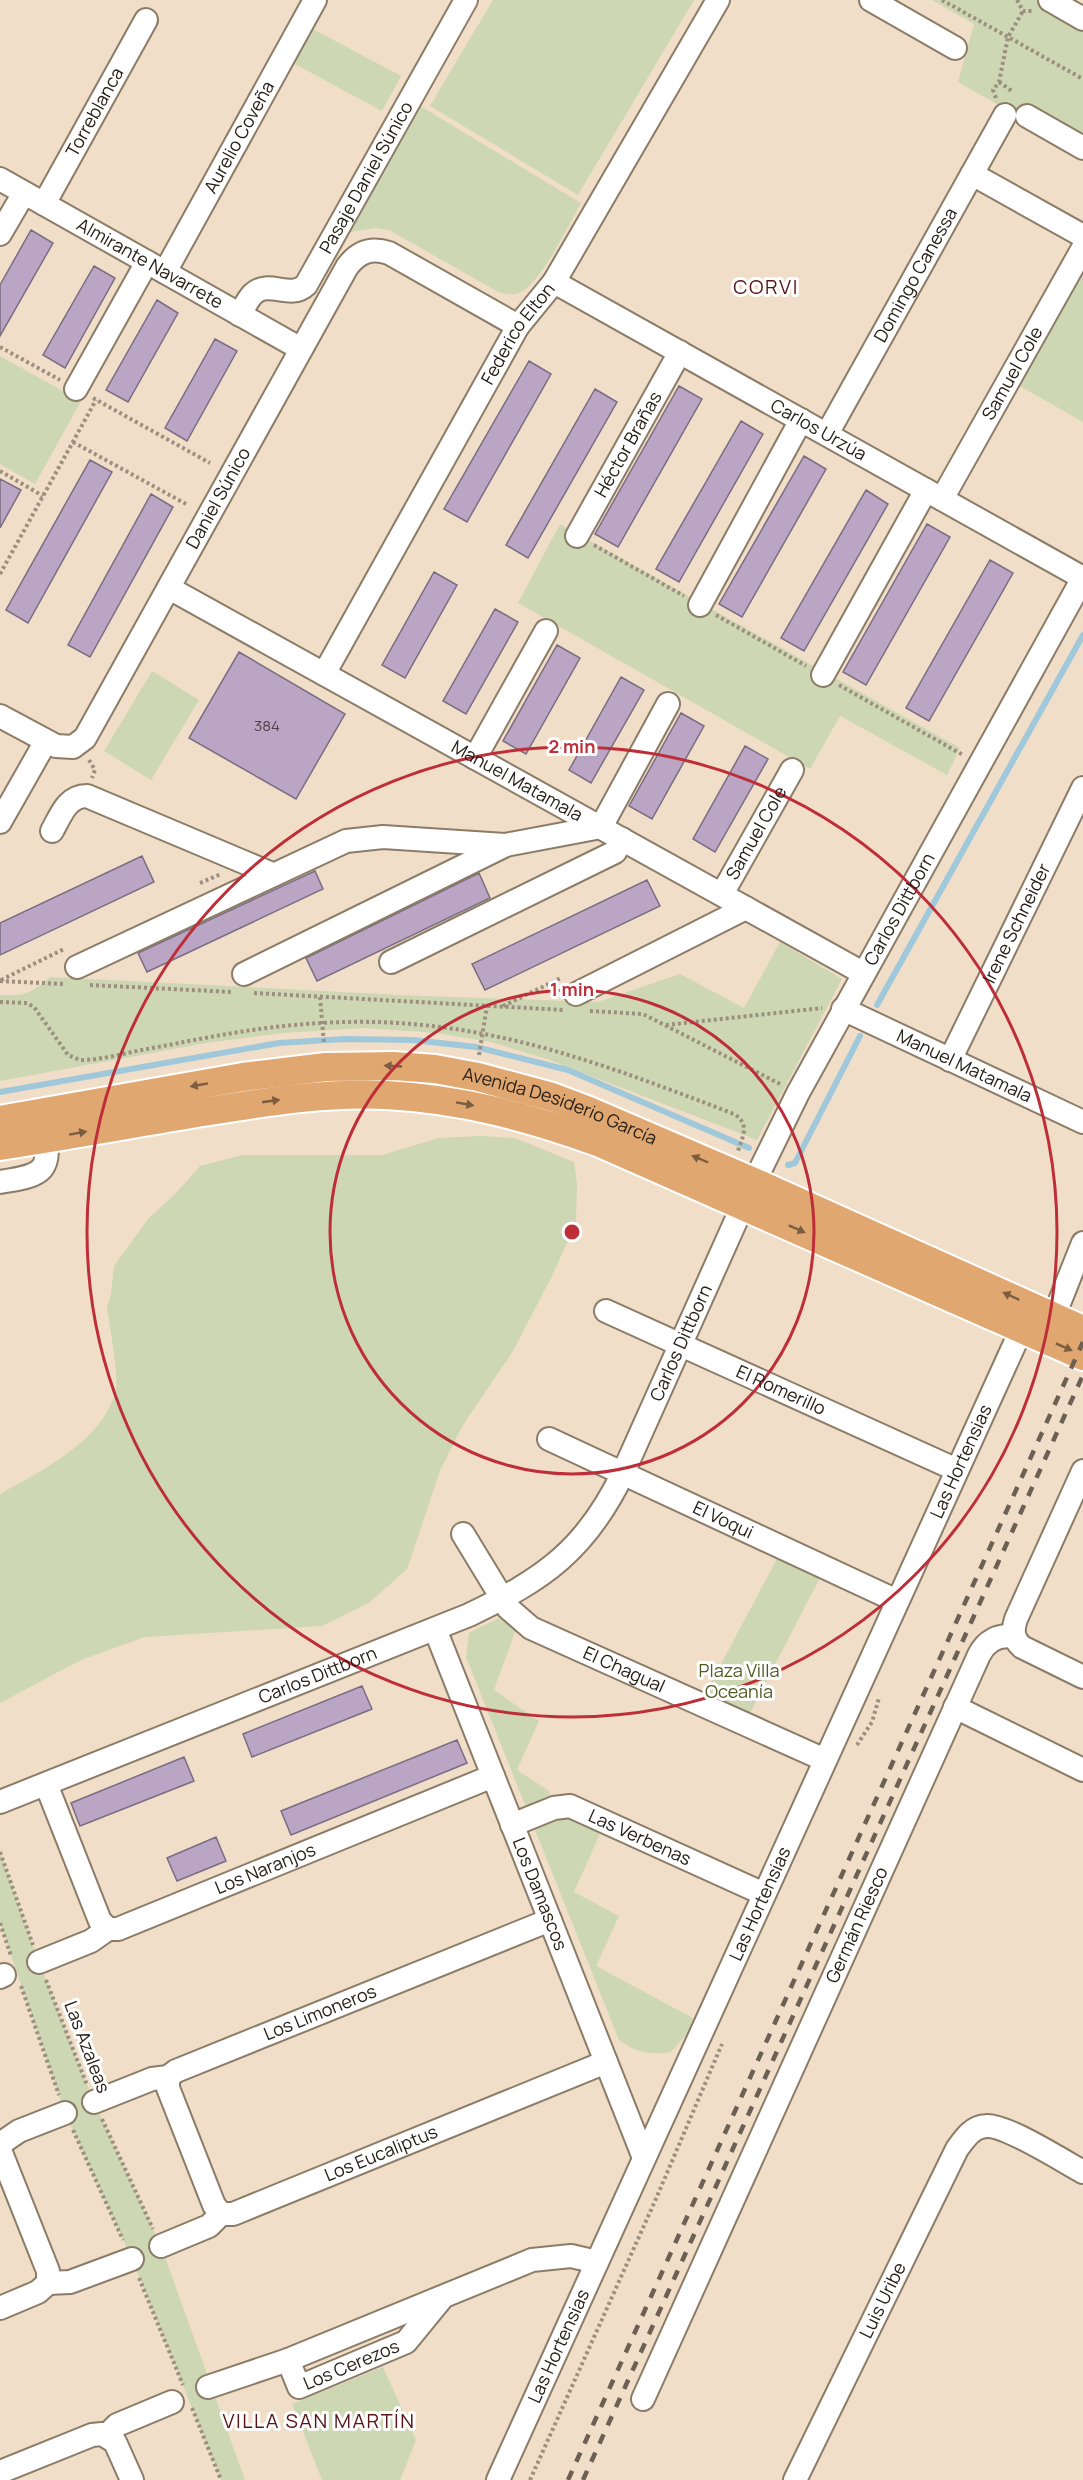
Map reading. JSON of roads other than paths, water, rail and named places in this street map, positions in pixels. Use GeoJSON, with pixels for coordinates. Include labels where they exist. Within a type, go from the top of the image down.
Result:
{"type":"FeatureCollection","features":[{"type":"Feature","properties":{"kind":"main road","name":"Avenida Desiderio García"},"geometry":{"type":"LineString","coordinates":[[0,1146],[44,1126],[119,1113],[344,1095],[509,1099],[598,1142],[749,1193],[1054,1316],[1083,1330]]}},
{"type":"Feature","properties":{"kind":"main road","name":"Avenida Desiderio García"},"geometry":{"type":"LineString","coordinates":[[0,1120],[44,1126]]}},
{"type":"Feature","properties":{"kind":"main road","name":"Avenida Desiderio García"},"geometry":{"type":"LineString","coordinates":[[749,1193],[1083,1356]]}},
{"type":"Feature","properties":{"kind":"street","name":"Aurelio Coveña"},"geometry":{"type":"LineString","coordinates":[[76,389],[156,267],[315,0]]}},
{"type":"Feature","properties":{"kind":"street","name":"Pasaje Daniel Súnico"},"geometry":{"type":"LineString","coordinates":[[240,315],[257,291],[269,288],[292,292],[306,285],[466,0]]}},
{"type":"Feature","properties":{"kind":"street","name":"Federico Elton"},"geometry":{"type":"LineString","coordinates":[[324,674],[518,326],[554,282],[718,0]]}},
{"type":"Feature","properties":{"kind":"street"},"geometry":{"type":"LineString","coordinates":[[875,1],[955,48]]}},
{"type":"Feature","properties":{"kind":"street"},"geometry":{"type":"LineString","coordinates":[[1042,6],[1083,19]]}},
{"type":"Feature","properties":{"kind":"street","name":"Torreblanca"},"geometry":{"type":"LineString","coordinates":[[44,204],[146,20]]}},
{"type":"Feature","properties":{"kind":"street","name":"Domingo Canessa"},"geometry":{"type":"LineString","coordinates":[[827,434],[972,174],[1004,104]]}},
{"type":"Feature","properties":{"kind":"street"},"geometry":{"type":"LineString","coordinates":[[1027,116],[1083,148]]}},
{"type":"Feature","properties":{"kind":"street"},"geometry":{"type":"LineString","coordinates":[[972,174],[1083,236]]}},
{"type":"Feature","properties":{"kind":"street","name":"Almirante Navarrete"},"geometry":{"type":"LineString","coordinates":[[0,179],[301,350]]}},
{"type":"Feature","properties":{"kind":"street"},"geometry":{"type":"LineString","coordinates":[[0,234],[24,193]]}},
{"type":"Feature","properties":{"kind":"street","name":"Daniel Súnico"},"geometry":{"type":"LineString","coordinates":[[46,741],[56,746],[76,745],[90,732],[347,267],[358,255],[374,249],[389,253],[518,326]]}},
{"type":"Feature","properties":{"kind":"street","name":"Samuel Cole"},"geometry":{"type":"LineString","coordinates":[[823,675],[1080,258]]}},
{"type":"Feature","properties":{"kind":"street","name":"Carlos Urzúa"},"geometry":{"type":"LineString","coordinates":[[554,282],[1083,578]]}},
{"type":"Feature","properties":{"kind":"street","name":"Héctor Brañas"},"geometry":{"type":"LineString","coordinates":[[577,536],[680,352]]}},
{"type":"Feature","properties":{"kind":"street"},"geometry":{"type":"LineString","coordinates":[[700,605],[801,420]]}},
{"type":"Feature","properties":{"kind":"street","name":"Carlos Dittborn"},"geometry":{"type":"LineString","coordinates":[[0,1802],[435,1629],[502,1599],[540,1577],[573,1549],[601,1515],[623,1473],[749,1193],[798,1093],[1083,578]]}},
{"type":"Feature","properties":{"kind":"street","name":"Manuel Matamala"},"geometry":{"type":"LineString","coordinates":[[169,588],[863,973]]}},
{"type":"Feature","properties":{"kind":"street"},"geometry":{"type":"LineString","coordinates":[[475,758],[546,631]]}},
{"type":"Feature","properties":{"kind":"street"},"geometry":{"type":"LineString","coordinates":[[76,979],[272,874],[346,841],[383,837],[505,845],[601,827],[668,704]]}},
{"type":"Feature","properties":{"kind":"street"},"geometry":{"type":"LineString","coordinates":[[0,716],[46,741],[0,822]]}},
{"type":"Feature","properties":{"kind":"street","name":"Samuel Cole"},"geometry":{"type":"LineString","coordinates":[[722,894],[792,770]]}},
{"type":"Feature","properties":{"kind":"street","name":"Irene Schneider"},"geometry":{"type":"LineString","coordinates":[[950,1060],[1083,788]]}},
{"type":"Feature","properties":{"kind":"street"},"geometry":{"type":"LineString","coordinates":[[52,831],[68,804],[74,798],[87,796],[272,874]]}},
{"type":"Feature","properties":{"kind":"street"},"geometry":{"type":"LineString","coordinates":[[391,962],[615,852],[622,839]]}},
{"type":"Feature","properties":{"kind":"street"},"geometry":{"type":"LineString","coordinates":[[244,974],[505,845]]}},
{"type":"Feature","properties":{"kind":"street"},"geometry":{"type":"LineString","coordinates":[[578,1005],[746,908]]}},
{"type":"Feature","properties":{"kind":"street","name":"Manuel Matamala"},"geometry":{"type":"LineString","coordinates":[[843,1009],[1083,1122]]}},
{"type":"Feature","properties":{"kind":"street"},"geometry":{"type":"LineString","coordinates":[[0,1182],[29,1177],[39,1172],[46,1161],[44,1126]]}},
{"type":"Feature","properties":{"kind":"street"},"geometry":{"type":"LineString","coordinates":[[1054,1316],[1083,1243]]}},
{"type":"Feature","properties":{"kind":"street","name":"El Romerillo"},"geometry":{"type":"LineString","coordinates":[[606,1311],[957,1470]]}},
{"type":"Feature","properties":{"kind":"street","name":"Las Hortensias"},"geometry":{"type":"LineString","coordinates":[[498,2480],[1022,1328]]}},
{"type":"Feature","properties":{"kind":"street","name":"El Voqui"},"geometry":{"type":"LineString","coordinates":[[549,1439],[897,1601]]}},
{"type":"Feature","properties":{"kind":"street"},"geometry":{"type":"LineString","coordinates":[[1083,1472],[1016,1619],[1014,1637],[1022,1647],[1083,1677]]}},
{"type":"Feature","properties":{"kind":"street","name":"El Chagual"},"geometry":{"type":"LineString","coordinates":[[463,1534],[502,1599],[515,1616],[531,1628],[825,1760]]}},
{"type":"Feature","properties":{"kind":"street","name":"Los Damascos"},"geometry":{"type":"LineString","coordinates":[[435,1629],[644,2158]]}},
{"type":"Feature","properties":{"kind":"street","name":"Germán Riesco"},"geometry":{"type":"LineString","coordinates":[[643,2399],[983,1648],[994,1639],[1014,1637]]}},
{"type":"Feature","properties":{"kind":"street"},"geometry":{"type":"LineString","coordinates":[[955,1707],[1083,1770]]}},
{"type":"Feature","properties":{"kind":"street","name":"Los Naranjos"},"geometry":{"type":"LineString","coordinates":[[39,1962],[91,1941],[108,1929],[118,1929],[493,1776]]}},
{"type":"Feature","properties":{"kind":"street"},"geometry":{"type":"LineString","coordinates":[[46,1784],[100,1921],[108,1929]]}},
{"type":"Feature","properties":{"kind":"street","name":"Las Verbenas"},"geometry":{"type":"LineString","coordinates":[[512,1825],[554,1808],[570,1806],[764,1894]]}},
{"type":"Feature","properties":{"kind":"street","name":"Los Limoneros"},"geometry":{"type":"LineString","coordinates":[[94,2102],[147,2080],[168,2078],[176,2071],[550,1920]]}},
{"type":"Feature","properties":{"kind":"street","name":"Los Eucaliptus"},"geometry":{"type":"LineString","coordinates":[[161,2246],[209,2226],[221,2214],[233,2214],[606,2062]]}},
{"type":"Feature","properties":{"kind":"street"},"geometry":{"type":"LineString","coordinates":[[168,2078],[168,2088],[214,2205],[221,2214]]}},
{"type":"Feature","properties":{"kind":"street"},"geometry":{"type":"LineString","coordinates":[[0,2144],[19,2131],[65,2113]]}},
{"type":"Feature","properties":{"kind":"street","name":"Luis Uribe"},"geometry":{"type":"LineString","coordinates":[[795,2480],[957,2149],[965,2137],[985,2126],[1001,2128],[1083,2172]]}},
{"type":"Feature","properties":{"kind":"street"},"geometry":{"type":"LineString","coordinates":[[0,2150],[48,2271],[48,2283]]}},
{"type":"Feature","properties":{"kind":"street","name":"Los Cerezos"},"geometry":{"type":"LineString","coordinates":[[208,2387],[288,2360],[538,2258],[571,2256],[597,2262]]}},
{"type":"Feature","properties":{"kind":"street"},"geometry":{"type":"LineString","coordinates":[[0,2308],[38,2292],[48,2283],[70,2282],[132,2259]]}},
{"type":"Feature","properties":{"kind":"street"},"geometry":{"type":"LineString","coordinates":[[107,2435],[117,2425],[183,2401]]}},
{"type":"Feature","properties":{"kind":"street"},"geometry":{"type":"LineString","coordinates":[[0,2472],[92,2435],[107,2435],[116,2442],[132,2480]]}},
{"type":"Feature","properties":{"kind":"waterway"},"geometry":{"type":"LineString","coordinates":[[877,1005],[1083,635]]}},
{"type":"Feature","properties":{"kind":"waterway"},"geometry":{"type":"LineString","coordinates":[[788,1165],[795,1163],[860,1036]]}},
{"type":"Feature","properties":{"kind":"waterway"},"geometry":{"type":"LineString","coordinates":[[0,1092],[279,1043],[344,1039],[413,1040],[476,1047],[568,1070],[749,1148]]}},
{"type":"Feature","properties":{"kind":"railway"},"geometry":{"type":"LineString","coordinates":[[568,2480],[1083,1342]]}},
{"type":"Feature","properties":{"kind":"railway"},"geometry":{"type":"LineString","coordinates":[[583,2480],[1083,1375]]}},
{"type":"Feature","properties":{"kind":"district","name":"CORVI"},"geometry":{"type":"Point","coordinates":[766,287]}},
{"type":"Feature","properties":{"kind":"district","name":"VILLA SAN MARTÍN"},"geometry":{"type":"Point","coordinates":[319,2421]}},
{"type":"Feature","properties":{"kind":"park label","name":"Plaza Villa Oceanía"},"geometry":{"type":"Point","coordinates":[739,1681]}}]}
